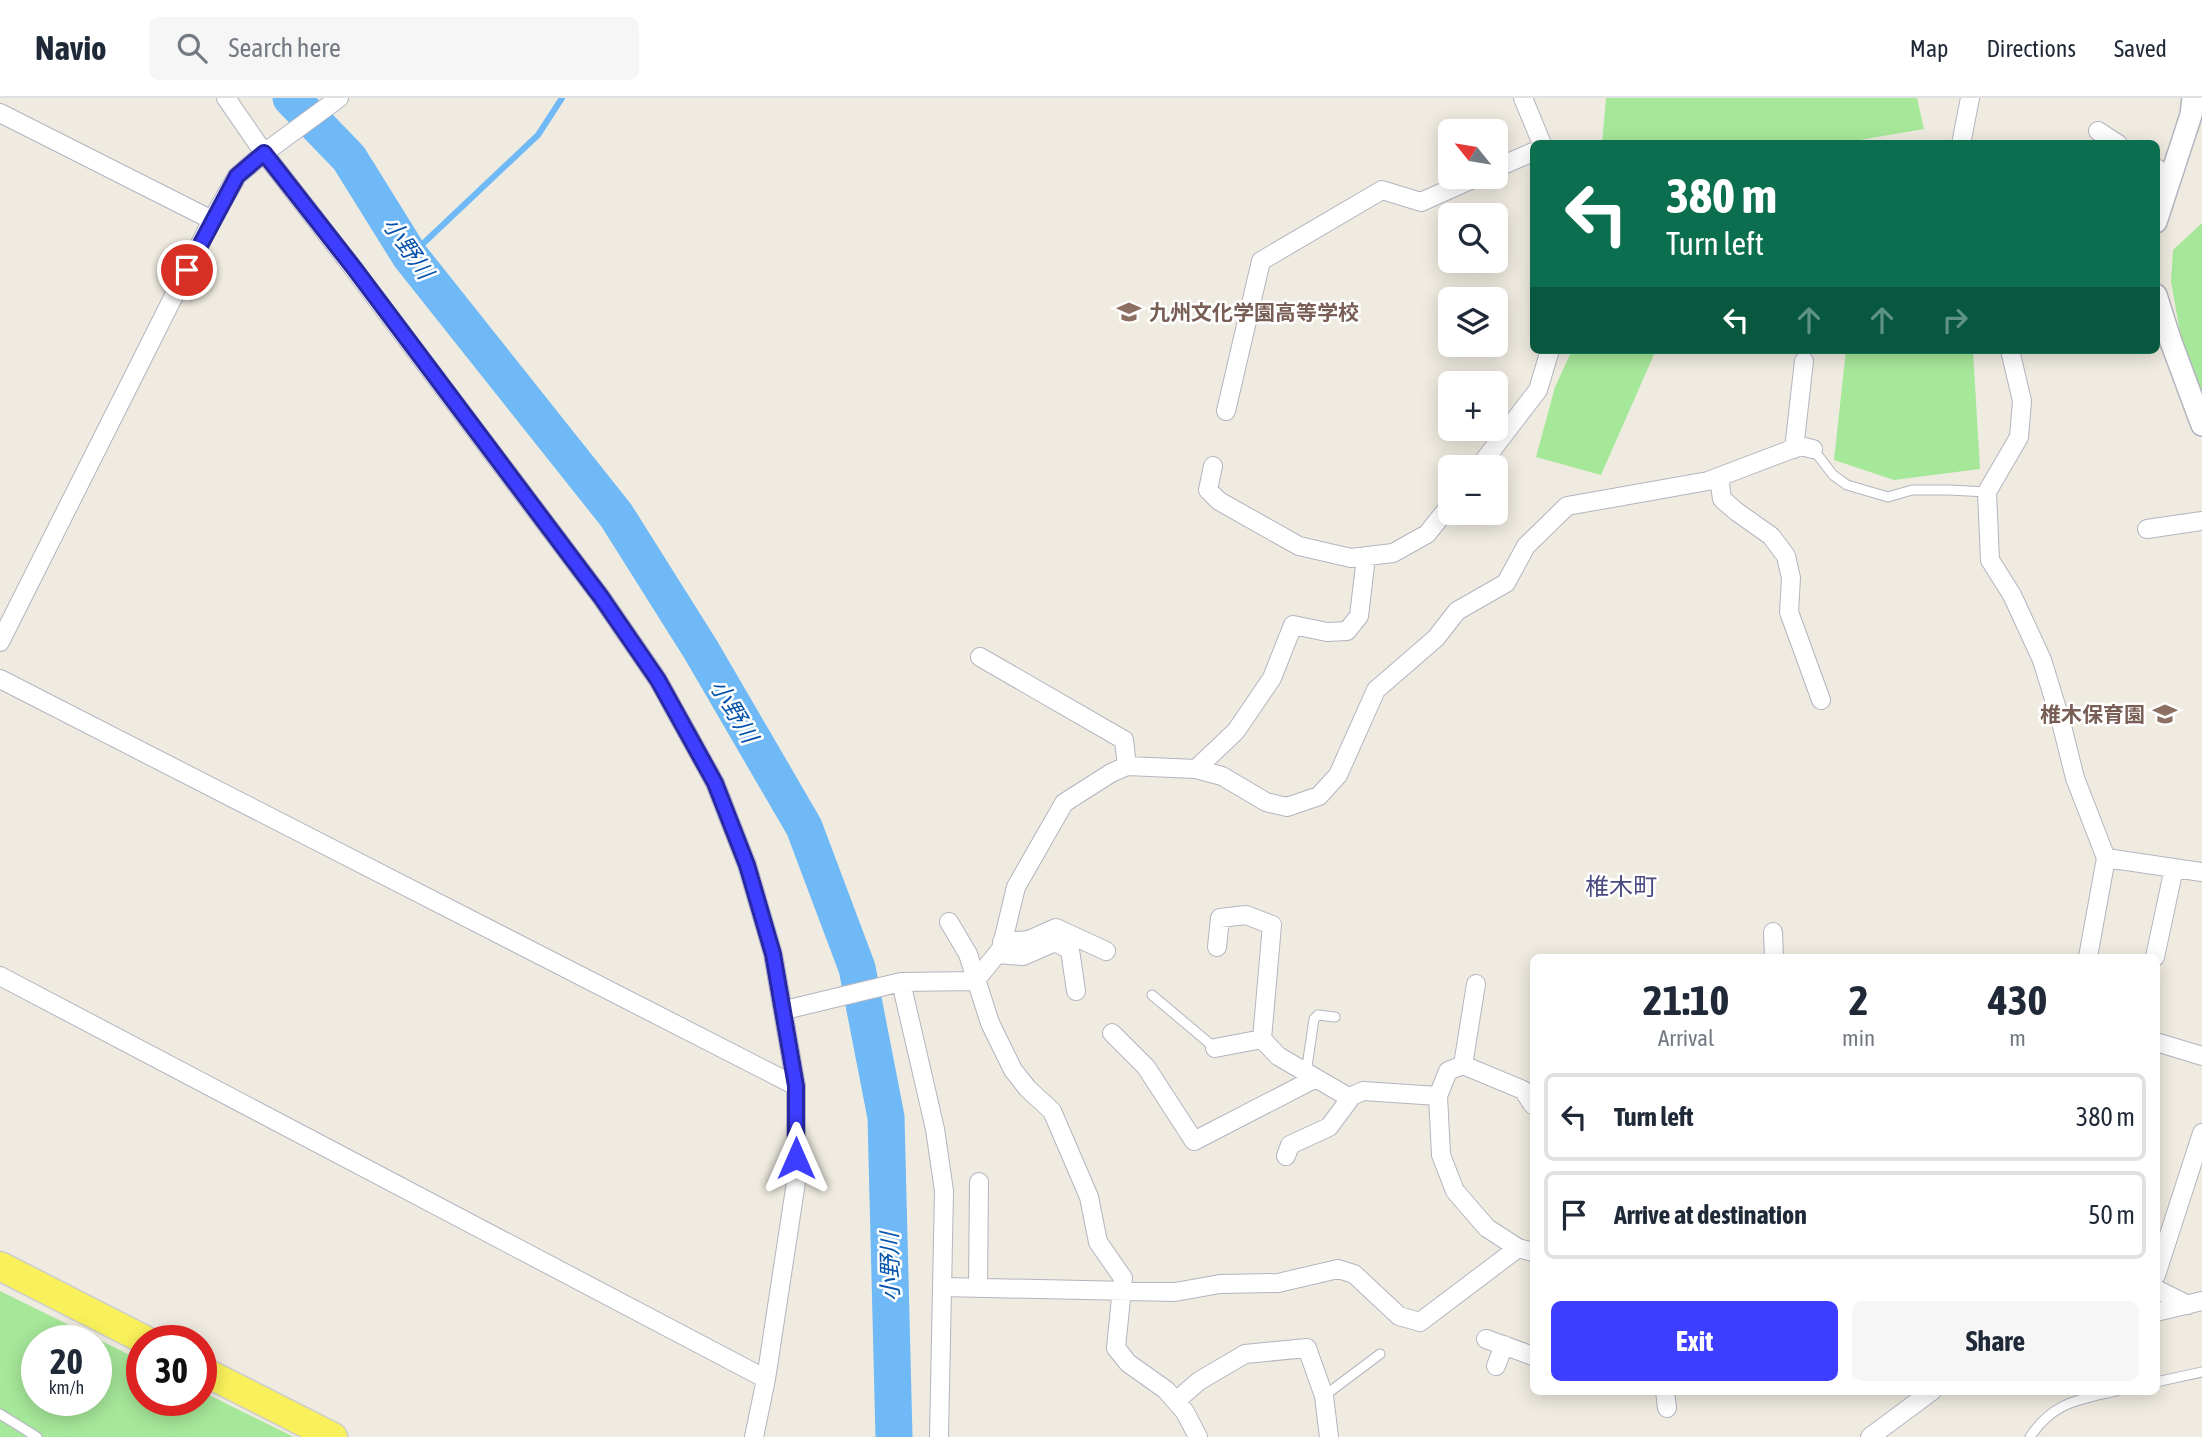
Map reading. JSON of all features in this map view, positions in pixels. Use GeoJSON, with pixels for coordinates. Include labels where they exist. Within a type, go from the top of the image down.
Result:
{"type":"FeatureCollection","features":[{"type":"Feature","properties":{"kind":"main road"},"geometry":{"type":"LineString","coordinates":[[0,1266],[126,1330]]}},
{"type":"Feature","properties":{"kind":"main road"},"geometry":{"type":"LineString","coordinates":[[217,1378],[333,1437]]}},
{"type":"Feature","properties":{"kind":"street"},"geometry":{"type":"LineString","coordinates":[[226,98],[269,150],[354,268],[601,597],[658,680],[715,783],[747,865],[791,1009],[796,1086],[796,1182],[766,1379],[754,1437]]}},
{"type":"Feature","properties":{"kind":"street"},"geometry":{"type":"LineString","coordinates":[[1523,98],[1540,140]]}},
{"type":"Feature","properties":{"kind":"street"},"geometry":{"type":"LineString","coordinates":[[1962,140],[1970,98]]}},
{"type":"Feature","properties":{"kind":"street"},"geometry":{"type":"LineString","coordinates":[[2160,193],[2163,172],[2191,115],[2193,98]]}},
{"type":"Feature","properties":{"kind":"street"},"geometry":{"type":"LineString","coordinates":[[0,642],[212,220],[237,176],[338,99]]}},
{"type":"Feature","properties":{"kind":"street"},"geometry":{"type":"LineString","coordinates":[[0,113],[212,220]]}},
{"type":"Feature","properties":{"kind":"street"},"geometry":{"type":"LineString","coordinates":[[2098,131],[2112,140]]}},
{"type":"Feature","properties":{"kind":"street"},"geometry":{"type":"LineString","coordinates":[[1508,163],[1530,153]]}},
{"type":"Feature","properties":{"kind":"street"},"geometry":{"type":"LineString","coordinates":[[1226,411],[1261,261],[1382,190],[1421,202],[1450,189]]}},
{"type":"Feature","properties":{"kind":"street"},"geometry":{"type":"LineString","coordinates":[[2160,308],[2202,425]]}},
{"type":"Feature","properties":{"kind":"street"},"geometry":{"type":"LineString","coordinates":[[1488,455],[1538,390],[1549,354]]}},
{"type":"Feature","properties":{"kind":"street"},"geometry":{"type":"LineString","coordinates":[[2011,354],[2022,401],[2019,437],[1987,492],[1990,560],[2012,595],[2042,660],[2075,778],[2106,858],[2089,954]]}},
{"type":"Feature","properties":{"kind":"street"},"geometry":{"type":"LineString","coordinates":[[1794,449],[1804,360]]}},
{"type":"Feature","properties":{"kind":"street"},"geometry":{"type":"LineString","coordinates":[[975,981],[1000,948],[1016,887],[1064,803],[1111,773],[1128,766],[1196,769],[1222,776],[1266,802],[1287,807],[1320,796],[1338,775],[1376,690],[1436,638],[1457,611],[1506,583],[1526,546],[1567,506],[1708,481],[1800,446],[1813,449]]}},
{"type":"Feature","properties":{"kind":"street"},"geometry":{"type":"LineString","coordinates":[[1213,466],[1208,490],[1219,501],[1299,546],[1351,558],[1393,553],[1427,534],[1438,520]]}},
{"type":"Feature","properties":{"kind":"street"},"geometry":{"type":"LineString","coordinates":[[1719,477],[1722,499],[1771,536],[1786,556],[1791,578],[1789,612],[1821,700]]}},
{"type":"Feature","properties":{"kind":"street"},"geometry":{"type":"LineString","coordinates":[[2147,529],[2202,521]]}},
{"type":"Feature","properties":{"kind":"street"},"geometry":{"type":"LineString","coordinates":[[1196,769],[1236,731],[1272,678],[1293,625],[1327,632],[1347,631],[1353,624],[1359,616],[1366,556]]}},
{"type":"Feature","properties":{"kind":"street"},"geometry":{"type":"LineString","coordinates":[[980,657],[1124,740],[1128,766]]}},
{"type":"Feature","properties":{"kind":"street"},"geometry":{"type":"LineString","coordinates":[[0,679],[796,1086]]}},
{"type":"Feature","properties":{"kind":"street"},"geometry":{"type":"LineString","coordinates":[[2106,858],[2202,872]]}},
{"type":"Feature","properties":{"kind":"street"},"geometry":{"type":"LineString","coordinates":[[2156,954],[2174,868]]}},
{"type":"Feature","properties":{"kind":"street"},"geometry":{"type":"LineString","coordinates":[[1217,947],[1220,918],[1246,915],[1272,925],[1262,1039],[1278,1056],[1350,1098]]}},
{"type":"Feature","properties":{"kind":"street"},"geometry":{"type":"LineString","coordinates":[[949,922],[968,954],[990,1023],[1013,1070],[1028,1089],[1052,1111],[1089,1197],[1098,1242],[1122,1278],[1116,1348],[1128,1363],[1167,1390],[1185,1412],[1198,1437]]}},
{"type":"Feature","properties":{"kind":"street"},"geometry":{"type":"LineString","coordinates":[[1000,948],[1029,940],[1056,928],[1106,951]]}},
{"type":"Feature","properties":{"kind":"street"},"geometry":{"type":"LineString","coordinates":[[1773,932],[1774,954]]}},
{"type":"Feature","properties":{"kind":"street"},"geometry":{"type":"LineString","coordinates":[[1000,948],[1023,956],[1055,942],[1070,950],[1076,991]]}},
{"type":"Feature","properties":{"kind":"street"},"geometry":{"type":"LineString","coordinates":[[0,976],[766,1379]]}},
{"type":"Feature","properties":{"kind":"street"},"geometry":{"type":"LineString","coordinates":[[791,1009],[897,983],[975,981]]}},
{"type":"Feature","properties":{"kind":"street"},"geometry":{"type":"LineString","coordinates":[[897,983],[935,1129],[944,1191],[939,1437]]}},
{"type":"Feature","properties":{"kind":"street"},"geometry":{"type":"LineString","coordinates":[[1463,1065],[1476,984]]}},
{"type":"Feature","properties":{"kind":"street"},"geometry":{"type":"LineString","coordinates":[[1112,1033],[1146,1067],[1194,1141],[1311,1075]]}},
{"type":"Feature","properties":{"kind":"street"},"geometry":{"type":"LineString","coordinates":[[1215,1048],[1262,1039]]}},
{"type":"Feature","properties":{"kind":"street"},"geometry":{"type":"LineString","coordinates":[[2160,1043],[2202,1056]]}},
{"type":"Feature","properties":{"kind":"street"},"geometry":{"type":"LineString","coordinates":[[942,1287],[1175,1292],[1220,1284],[1278,1283],[1338,1269],[1354,1274],[1399,1316],[1420,1322],[1526,1250],[1487,1228],[1455,1191],[1441,1155],[1438,1096],[1448,1071],[1463,1065],[1523,1090],[1530,1100]]}},
{"type":"Feature","properties":{"kind":"street"},"geometry":{"type":"LineString","coordinates":[[1286,1156],[1290,1145],[1329,1127],[1350,1098],[1363,1091],[1438,1096]]}},
{"type":"Feature","properties":{"kind":"street"},"geometry":{"type":"LineString","coordinates":[[2160,1263],[2202,1133]]}},
{"type":"Feature","properties":{"kind":"street"},"geometry":{"type":"LineString","coordinates":[[978,1288],[979,1182]]}},
{"type":"Feature","properties":{"kind":"street"},"geometry":{"type":"LineString","coordinates":[[2160,1290],[2195,1303]]}},
{"type":"Feature","properties":{"kind":"street"},"geometry":{"type":"LineString","coordinates":[[2160,1311],[2195,1303]]}},
{"type":"Feature","properties":{"kind":"street"},"geometry":{"type":"LineString","coordinates":[[1486,1339],[1530,1355]]}},
{"type":"Feature","properties":{"kind":"street"},"geometry":{"type":"LineString","coordinates":[[1496,1366],[1504,1345]]}},
{"type":"Feature","properties":{"kind":"street"},"geometry":{"type":"LineString","coordinates":[[1176,1401],[1199,1381],[1245,1354],[1307,1348],[1324,1395],[1329,1437]]}},
{"type":"Feature","properties":{"kind":"street"},"geometry":{"type":"LineString","coordinates":[[1870,1437],[1927,1395]]}},
{"type":"Feature","properties":{"kind":"lane"},"geometry":{"type":"LineString","coordinates":[[1813,449],[1833,475],[1847,485],[1888,497],[1912,490],[1987,492]]}},
{"type":"Feature","properties":{"kind":"lane"},"geometry":{"type":"LineString","coordinates":[[1152,995],[1215,1048]]}},
{"type":"Feature","properties":{"kind":"lane"},"geometry":{"type":"LineString","coordinates":[[1311,1075],[1314,1019],[1318,1015],[1335,1017]]}},
{"type":"Feature","properties":{"kind":"lane"},"geometry":{"type":"LineString","coordinates":[[1324,1395],[1380,1354]]}},
{"type":"Feature","properties":{"kind":"lane"},"geometry":{"type":"LineString","coordinates":[[2160,1381],[2202,1372]]}},
{"type":"Feature","properties":{"kind":"lane"},"geometry":{"type":"LineString","coordinates":[[2030,1437],[2041,1420],[2066,1403],[2099,1395]]}},
{"type":"Feature","properties":{"kind":"lane"},"geometry":{"type":"LineString","coordinates":[[0,1414],[37,1437]]}},
{"type":"Feature","properties":{"kind":"green space"},"geometry":{"type":"Polygon","coordinates":[[[1606,98],[1917,98],[1924,129],[1860,140],[1602,140],[1606,98]]]}},
{"type":"Feature","properties":{"kind":"green space"},"geometry":{"type":"Polygon","coordinates":[[[2202,223],[2202,398],[2189,384],[2171,281],[2173,250],[2202,223]]]}},
{"type":"Feature","properties":{"kind":"green space"},"geometry":{"type":"Polygon","coordinates":[[[1570,354],[1654,354],[1601,475],[1536,457],[1555,387],[1570,354]]]}},
{"type":"Feature","properties":{"kind":"green space"},"geometry":{"type":"Polygon","coordinates":[[[1846,354],[1973,354],[1980,469],[1894,480],[1834,460],[1846,354]]]}},
{"type":"Feature","properties":{"kind":"green space"},"geometry":{"type":"Polygon","coordinates":[[[0,1291],[69,1325],[21,1325],[21,1416],[112,1416],[112,1346],[126,1353],[126,1416],[217,1416],[217,1399],[294,1437],[0,1437],[0,1291]]]}},
{"type":"Feature","properties":{"kind":"waterway","name":"小野川"},"geometry":{"type":"LineString","coordinates":[[291,98],[349,158],[410,256],[616,515],[701,650],[804,827],[857,968],[886,1117],[894,1437]]}},
{"type":"Feature","properties":{"kind":"waterway"},"geometry":{"type":"LineString","coordinates":[[410,256],[538,135],[562,98]]}},
{"type":"Feature","properties":{"kind":"place","name":"九州文化学園高等学校"},"geometry":{"type":"Point","coordinates":[1129,312]}},
{"type":"Feature","properties":{"kind":"place","name":"椎木保育園"},"geometry":{"type":"Point","coordinates":[2165,714]}},
{"type":"Feature","properties":{"kind":"district","name":"椎木町"},"geometry":{"type":"Point","coordinates":[1621,886]}},
{"type":"Feature","properties":{"kind":"route"},"geometry":{"type":"LineString","coordinates":[[187,270],[237,176],[264,153],[354,268],[601,597],[658,680],[715,783],[747,865],[773,954],[785,1010],[796,1086],[796,1158]]}}]}
